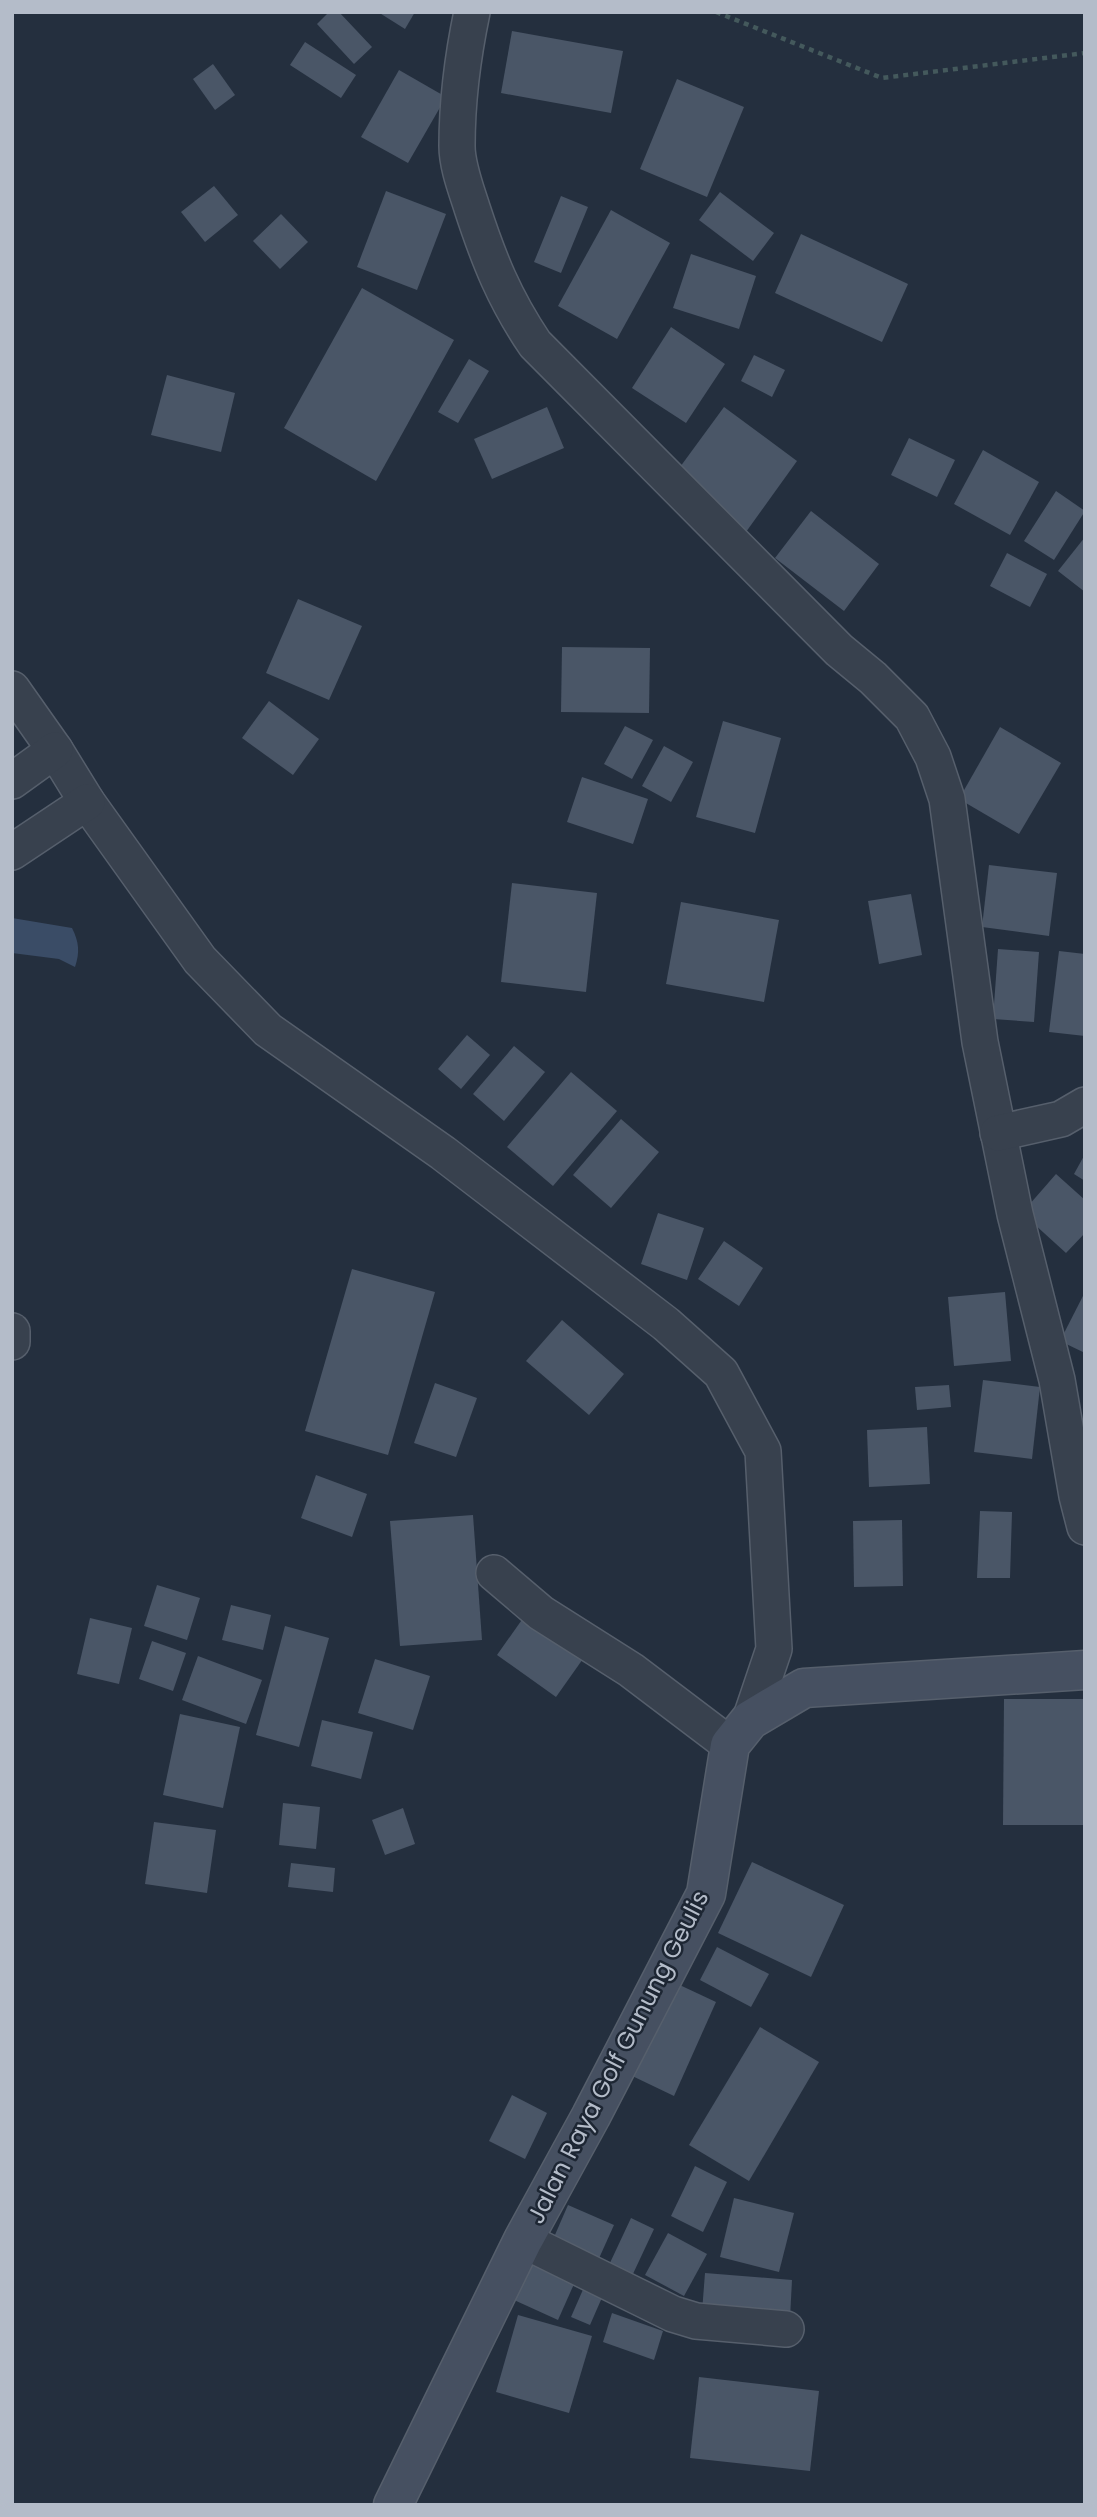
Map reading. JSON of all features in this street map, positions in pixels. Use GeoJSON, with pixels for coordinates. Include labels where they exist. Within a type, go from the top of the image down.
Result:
{"type":"FeatureCollection","features":[{"type":"Feature","properties":{"kind":"main road"},"geometry":{"type":"LineString","coordinates":[[740,1733],[804,1688],[1085,1670]]}},
{"type":"Feature","properties":{"kind":"main road","name":"Jalan Raya Golf Gunung Geulis"},"geometry":{"type":"LineString","coordinates":[[394,2505],[523,2240],[591,2116],[706,1894],[740,1733]]}},
{"type":"Feature","properties":{"kind":"street"},"geometry":{"type":"LineString","coordinates":[[472,12],[461,90],[457,148],[466,192],[488,257],[512,309],[535,344],[839,650],[873,678],[912,717],[933,757],[947,799],[979,1042],[1015,1214],[1057,1380],[1082,1502]]}},
{"type":"Feature","properties":{"kind":"street"},"geometry":{"type":"LineString","coordinates":[[12,689],[87,802],[200,960],[268,1030],[454,1161],[666,1324],[722,1373],[763,1451],[774,1649],[740,1733],[631,1670],[541,1612],[494,1573]]}},
{"type":"Feature","properties":{"kind":"street"},"geometry":{"type":"LineString","coordinates":[[12,781],[55,750]]}},
{"type":"Feature","properties":{"kind":"street"},"geometry":{"type":"LineString","coordinates":[[12,852],[87,802]]}},
{"type":"Feature","properties":{"kind":"street"},"geometry":{"type":"LineString","coordinates":[[998,1133],[1061,1119],[1085,1105]]}},
{"type":"Feature","properties":{"kind":"street"},"geometry":{"type":"LineString","coordinates":[[12,1331],[12,1342]]}},
{"type":"Feature","properties":{"kind":"street"},"geometry":{"type":"LineString","coordinates":[[523,2240],[673,2314],[696,2321],[786,2329]]}},
{"type":"Feature","properties":{"kind":"path"},"geometry":{"type":"LineString","coordinates":[[716,12],[882,78],[1085,53]]}},
{"type":"Feature","properties":{"kind":"water"},"geometry":{"type":"Polygon","coordinates":[[[12,918],[72,928],[78,947],[75,967],[59,959],[12,953],[12,918]]]}},
{"type":"Feature","properties":{"kind":"building"},"geometry":{"type":"Polygon","coordinates":[[[329,12],[339,12],[372,47],[354,64],[317,24],[329,12]]]}},
{"type":"Feature","properties":{"kind":"building"},"geometry":{"type":"Polygon","coordinates":[[[378,12],[415,12],[405,29],[378,12]]]}},
{"type":"Feature","properties":{"kind":"building"},"geometry":{"type":"Polygon","coordinates":[[[512,31],[623,51],[611,113],[501,93],[512,31]]]}},
{"type":"Feature","properties":{"kind":"building"},"geometry":{"type":"Polygon","coordinates":[[[305,42],[356,75],[341,98],[290,65],[305,42]]]}},
{"type":"Feature","properties":{"kind":"building"},"geometry":{"type":"Polygon","coordinates":[[[213,64],[235,95],[215,110],[193,79],[213,64]]]}},
{"type":"Feature","properties":{"kind":"building"},"geometry":{"type":"Polygon","coordinates":[[[399,70],[446,97],[408,163],[361,137],[399,70]]]}},
{"type":"Feature","properties":{"kind":"building"},"geometry":{"type":"Polygon","coordinates":[[[677,79],[744,107],[707,197],[640,169],[677,79]]]}},
{"type":"Feature","properties":{"kind":"building"},"geometry":{"type":"Polygon","coordinates":[[[214,186],[238,215],[205,242],[181,212],[214,186]]]}},
{"type":"Feature","properties":{"kind":"building"},"geometry":{"type":"Polygon","coordinates":[[[386,191],[446,214],[417,290],[357,267],[386,191]]]}},
{"type":"Feature","properties":{"kind":"building"},"geometry":{"type":"Polygon","coordinates":[[[720,192],[774,233],[753,261],[699,220],[720,192]]]}},
{"type":"Feature","properties":{"kind":"building"},"geometry":{"type":"Polygon","coordinates":[[[561,196],[588,207],[561,273],[534,262],[561,196]]]}},
{"type":"Feature","properties":{"kind":"building"},"geometry":{"type":"Polygon","coordinates":[[[611,210],[670,243],[617,339],[558,306],[611,210]]]}},
{"type":"Feature","properties":{"kind":"building"},"geometry":{"type":"Polygon","coordinates":[[[281,214],[308,242],[280,269],[253,241],[281,214]]]}},
{"type":"Feature","properties":{"kind":"building"},"geometry":{"type":"Polygon","coordinates":[[[801,234],[908,284],[882,342],[775,293],[801,234]]]}},
{"type":"Feature","properties":{"kind":"building"},"geometry":{"type":"Polygon","coordinates":[[[691,254],[756,276],[739,329],[673,308],[691,254]]]}},
{"type":"Feature","properties":{"kind":"building"},"geometry":{"type":"Polygon","coordinates":[[[362,288],[454,340],[376,481],[284,428],[362,288]]]}},
{"type":"Feature","properties":{"kind":"building"},"geometry":{"type":"Polygon","coordinates":[[[671,327],[725,364],[686,423],[632,388],[671,327]]]}},
{"type":"Feature","properties":{"kind":"building"},"geometry":{"type":"Polygon","coordinates":[[[754,355],[785,370],[772,397],[741,381],[754,355]]]}},
{"type":"Feature","properties":{"kind":"building"},"geometry":{"type":"Polygon","coordinates":[[[469,359],[489,371],[458,423],[438,412],[469,359]]]}},
{"type":"Feature","properties":{"kind":"building"},"geometry":{"type":"Polygon","coordinates":[[[167,375],[235,393],[221,452],[151,435],[167,375]]]}},
{"type":"Feature","properties":{"kind":"building"},"geometry":{"type":"Polygon","coordinates":[[[547,407],[564,448],[492,479],[474,439],[547,407]]]}},
{"type":"Feature","properties":{"kind":"building"},"geometry":{"type":"Polygon","coordinates":[[[724,407],[797,461],[746,532],[672,478],[724,407]]]}},
{"type":"Feature","properties":{"kind":"building"},"geometry":{"type":"Polygon","coordinates":[[[909,438],[955,460],[937,497],[891,475],[909,438]]]}},
{"type":"Feature","properties":{"kind":"building"},"geometry":{"type":"Polygon","coordinates":[[[983,450],[1039,482],[1010,535],[954,504],[983,450]]]}},
{"type":"Feature","properties":{"kind":"building"},"geometry":{"type":"Polygon","coordinates":[[[1056,491],[1085,511],[1054,560],[1024,541],[1056,491]]]}},
{"type":"Feature","properties":{"kind":"building"},"geometry":{"type":"Polygon","coordinates":[[[811,511],[879,564],[844,611],[775,558],[811,511]]]}},
{"type":"Feature","properties":{"kind":"building"},"geometry":{"type":"Polygon","coordinates":[[[1085,537],[1085,592],[1058,571],[1085,537]]]}},
{"type":"Feature","properties":{"kind":"building"},"geometry":{"type":"Polygon","coordinates":[[[1007,553],[1047,574],[1030,607],[990,586],[1007,553]]]}},
{"type":"Feature","properties":{"kind":"building"},"geometry":{"type":"Polygon","coordinates":[[[298,599],[362,626],[329,700],[266,673],[298,599]]]}},
{"type":"Feature","properties":{"kind":"building"},"geometry":{"type":"Polygon","coordinates":[[[562,647],[650,648],[649,713],[561,712],[562,647]]]}},
{"type":"Feature","properties":{"kind":"building"},"geometry":{"type":"Polygon","coordinates":[[[269,701],[319,739],[293,775],[242,738],[269,701]]]}},
{"type":"Feature","properties":{"kind":"building"},"geometry":{"type":"Polygon","coordinates":[[[723,721],[781,738],[755,833],[696,817],[723,721]]]}},
{"type":"Feature","properties":{"kind":"building"},"geometry":{"type":"Polygon","coordinates":[[[625,726],[653,740],[632,779],[604,764],[625,726]]]}},
{"type":"Feature","properties":{"kind":"building"},"geometry":{"type":"Polygon","coordinates":[[[1000,727],[1061,763],[1019,834],[959,799],[1000,727]]]}},
{"type":"Feature","properties":{"kind":"building"},"geometry":{"type":"Polygon","coordinates":[[[664,746],[693,762],[671,802],[642,786],[664,746]]]}},
{"type":"Feature","properties":{"kind":"building"},"geometry":{"type":"Polygon","coordinates":[[[582,777],[648,799],[633,844],[567,822],[582,777]]]}},
{"type":"Feature","properties":{"kind":"building"},"geometry":{"type":"Polygon","coordinates":[[[989,865],[1057,873],[1049,936],[982,927],[989,865]]]}},
{"type":"Feature","properties":{"kind":"building"},"geometry":{"type":"Polygon","coordinates":[[[512,883],[597,893],[586,992],[501,982],[512,883]]]}},
{"type":"Feature","properties":{"kind":"building"},"geometry":{"type":"Polygon","coordinates":[[[911,894],[922,955],[879,964],[868,901],[911,894]]]}},
{"type":"Feature","properties":{"kind":"building"},"geometry":{"type":"Polygon","coordinates":[[[681,902],[779,920],[764,1002],[666,984],[681,902]]]}},
{"type":"Feature","properties":{"kind":"building"},"geometry":{"type":"Polygon","coordinates":[[[998,949],[1039,952],[1034,1022],[993,1019],[998,949]]]}},
{"type":"Feature","properties":{"kind":"building"},"geometry":{"type":"Polygon","coordinates":[[[1059,951],[1085,954],[1085,1036],[1049,1032],[1059,951]]]}},
{"type":"Feature","properties":{"kind":"building"},"geometry":{"type":"Polygon","coordinates":[[[467,1035],[490,1055],[461,1089],[438,1069],[467,1035]]]}},
{"type":"Feature","properties":{"kind":"building"},"geometry":{"type":"Polygon","coordinates":[[[514,1046],[545,1072],[504,1121],[473,1094],[514,1046]]]}},
{"type":"Feature","properties":{"kind":"building"},"geometry":{"type":"Polygon","coordinates":[[[571,1072],[617,1111],[553,1186],[507,1147],[571,1072]]]}},
{"type":"Feature","properties":{"kind":"building"},"geometry":{"type":"Polygon","coordinates":[[[621,1119],[659,1152],[611,1208],[573,1175],[621,1119]]]}},
{"type":"Feature","properties":{"kind":"building"},"geometry":{"type":"Polygon","coordinates":[[[1085,1154],[1085,1181],[1074,1174],[1085,1154]]]}},
{"type":"Feature","properties":{"kind":"building"},"geometry":{"type":"Polygon","coordinates":[[[1056,1174],[1085,1200],[1085,1233],[1066,1253],[1022,1213],[1056,1174]]]}},
{"type":"Feature","properties":{"kind":"building"},"geometry":{"type":"Polygon","coordinates":[[[658,1213],[704,1228],[687,1280],[641,1264],[658,1213]]]}},
{"type":"Feature","properties":{"kind":"building"},"geometry":{"type":"Polygon","coordinates":[[[724,1241],[763,1268],[739,1306],[698,1279],[724,1241]]]}},
{"type":"Feature","properties":{"kind":"building"},"geometry":{"type":"Polygon","coordinates":[[[352,1269],[435,1292],[388,1455],[305,1431],[352,1269]]]}},
{"type":"Feature","properties":{"kind":"building"},"geometry":{"type":"Polygon","coordinates":[[[1005,1292],[1011,1361],[954,1366],[948,1297],[1005,1292]]]}},
{"type":"Feature","properties":{"kind":"building"},"geometry":{"type":"Polygon","coordinates":[[[1085,1292],[1085,1353],[1060,1341],[1085,1292]]]}},
{"type":"Feature","properties":{"kind":"building"},"geometry":{"type":"Polygon","coordinates":[[[562,1320],[624,1374],[589,1415],[526,1361],[562,1320]]]}},
{"type":"Feature","properties":{"kind":"building"},"geometry":{"type":"Polygon","coordinates":[[[983,1380],[1040,1387],[1032,1459],[974,1452],[983,1380]]]}},
{"type":"Feature","properties":{"kind":"building"},"geometry":{"type":"Polygon","coordinates":[[[435,1383],[477,1398],[456,1457],[414,1443],[435,1383]]]}},
{"type":"Feature","properties":{"kind":"building"},"geometry":{"type":"Polygon","coordinates":[[[949,1385],[951,1407],[917,1410],[915,1387],[949,1385]]]}},
{"type":"Feature","properties":{"kind":"building"},"geometry":{"type":"Polygon","coordinates":[[[927,1427],[930,1484],[869,1487],[867,1430],[927,1427]]]}},
{"type":"Feature","properties":{"kind":"building"},"geometry":{"type":"Polygon","coordinates":[[[316,1475],[367,1494],[352,1537],[301,1518],[316,1475]]]}},
{"type":"Feature","properties":{"kind":"building"},"geometry":{"type":"Polygon","coordinates":[[[980,1511],[1012,1512],[1010,1578],[977,1578],[980,1511]]]}},
{"type":"Feature","properties":{"kind":"building"},"geometry":{"type":"Polygon","coordinates":[[[473,1515],[482,1640],[400,1646],[390,1521],[473,1515]]]}},
{"type":"Feature","properties":{"kind":"building"},"geometry":{"type":"Polygon","coordinates":[[[902,1520],[903,1586],[854,1587],[853,1521],[902,1520]]]}},
{"type":"Feature","properties":{"kind":"building"},"geometry":{"type":"Polygon","coordinates":[[[157,1585],[200,1598],[187,1640],[144,1626],[157,1585]]]}},
{"type":"Feature","properties":{"kind":"building"},"geometry":{"type":"Polygon","coordinates":[[[231,1605],[271,1615],[263,1650],[222,1640],[231,1605]]]}},
{"type":"Feature","properties":{"kind":"building"},"geometry":{"type":"Polygon","coordinates":[[[526,1614],[585,1656],[556,1697],[497,1655],[526,1614]]]}},
{"type":"Feature","properties":{"kind":"building"},"geometry":{"type":"Polygon","coordinates":[[[90,1618],[132,1628],[119,1684],[77,1674],[90,1618]]]}},
{"type":"Feature","properties":{"kind":"building"},"geometry":{"type":"Polygon","coordinates":[[[285,1626],[329,1638],[299,1747],[256,1735],[285,1626]]]}},
{"type":"Feature","properties":{"kind":"building"},"geometry":{"type":"Polygon","coordinates":[[[152,1641],[186,1653],[173,1691],[139,1679],[152,1641]]]}},
{"type":"Feature","properties":{"kind":"building"},"geometry":{"type":"Polygon","coordinates":[[[198,1656],[262,1680],[246,1724],[182,1700],[198,1656]]]}},
{"type":"Feature","properties":{"kind":"building"},"geometry":{"type":"Polygon","coordinates":[[[375,1659],[430,1676],[413,1730],[358,1713],[375,1659]]]}},
{"type":"Feature","properties":{"kind":"building"},"geometry":{"type":"Polygon","coordinates":[[[1004,1699],[1085,1699],[1085,1825],[1003,1825],[1004,1699]]]}},
{"type":"Feature","properties":{"kind":"building"},"geometry":{"type":"Polygon","coordinates":[[[180,1714],[240,1727],[223,1808],[163,1795],[180,1714]]]}},
{"type":"Feature","properties":{"kind":"building"},"geometry":{"type":"Polygon","coordinates":[[[322,1720],[373,1732],[361,1779],[311,1766],[322,1720]]]}},
{"type":"Feature","properties":{"kind":"building"},"geometry":{"type":"Polygon","coordinates":[[[283,1803],[320,1807],[316,1849],[279,1845],[283,1803]]]}},
{"type":"Feature","properties":{"kind":"building"},"geometry":{"type":"Polygon","coordinates":[[[403,1808],[415,1844],[385,1855],[372,1820],[403,1808]]]}},
{"type":"Feature","properties":{"kind":"building"},"geometry":{"type":"Polygon","coordinates":[[[154,1822],[216,1830],[207,1893],[145,1884],[154,1822]]]}},
{"type":"Feature","properties":{"kind":"building"},"geometry":{"type":"Polygon","coordinates":[[[752,1862],[844,1905],[811,1977],[718,1933],[752,1862]]]}},
{"type":"Feature","properties":{"kind":"building"},"geometry":{"type":"Polygon","coordinates":[[[291,1863],[335,1868],[333,1892],[288,1887],[291,1863]]]}},
{"type":"Feature","properties":{"kind":"building"},"geometry":{"type":"Polygon","coordinates":[[[717,1947],[769,1974],[751,2007],[700,1980],[717,1947]]]}},
{"type":"Feature","properties":{"kind":"building"},"geometry":{"type":"Polygon","coordinates":[[[669,1980],[716,2002],[674,2096],[626,2073],[669,1980]]]}},
{"type":"Feature","properties":{"kind":"building"},"geometry":{"type":"Polygon","coordinates":[[[760,2027],[819,2062],[749,2181],[689,2145],[760,2027]]]}},
{"type":"Feature","properties":{"kind":"building"},"geometry":{"type":"Polygon","coordinates":[[[512,2095],[547,2113],[525,2159],[489,2141],[512,2095]]]}},
{"type":"Feature","properties":{"kind":"building"},"geometry":{"type":"Polygon","coordinates":[[[695,2166],[727,2182],[703,2232],[671,2216],[695,2166]]]}},
{"type":"Feature","properties":{"kind":"building"},"geometry":{"type":"Polygon","coordinates":[[[734,2198],[794,2213],[779,2272],[720,2257],[734,2198]]]}},
{"type":"Feature","properties":{"kind":"building"},"geometry":{"type":"Polygon","coordinates":[[[568,2205],[614,2225],[596,2265],[551,2244],[568,2205]]]}},
{"type":"Feature","properties":{"kind":"building"},"geometry":{"type":"Polygon","coordinates":[[[631,2218],[654,2229],[632,2276],[609,2265],[631,2218]]]}},
{"type":"Feature","properties":{"kind":"building"},"geometry":{"type":"Polygon","coordinates":[[[668,2233],[707,2254],[684,2296],[645,2275],[668,2233]]]}},
{"type":"Feature","properties":{"kind":"building"},"geometry":{"type":"Polygon","coordinates":[[[526,2251],[578,2275],[558,2320],[505,2296],[526,2251]]]}},
{"type":"Feature","properties":{"kind":"building"},"geometry":{"type":"Polygon","coordinates":[[[705,2273],[792,2280],[790,2318],[702,2312],[705,2273]]]}},
{"type":"Feature","properties":{"kind":"building"},"geometry":{"type":"Polygon","coordinates":[[[585,2285],[604,2293],[590,2325],[571,2317],[585,2285]]]}},
{"type":"Feature","properties":{"kind":"building"},"geometry":{"type":"Polygon","coordinates":[[[612,2313],[663,2331],[654,2360],[603,2342],[612,2313]]]}},
{"type":"Feature","properties":{"kind":"building"},"geometry":{"type":"Polygon","coordinates":[[[518,2315],[592,2336],[569,2413],[496,2392],[518,2315]]]}},
{"type":"Feature","properties":{"kind":"building"},"geometry":{"type":"Polygon","coordinates":[[[699,2377],[819,2391],[810,2471],[690,2458],[699,2377]]]}}]}
